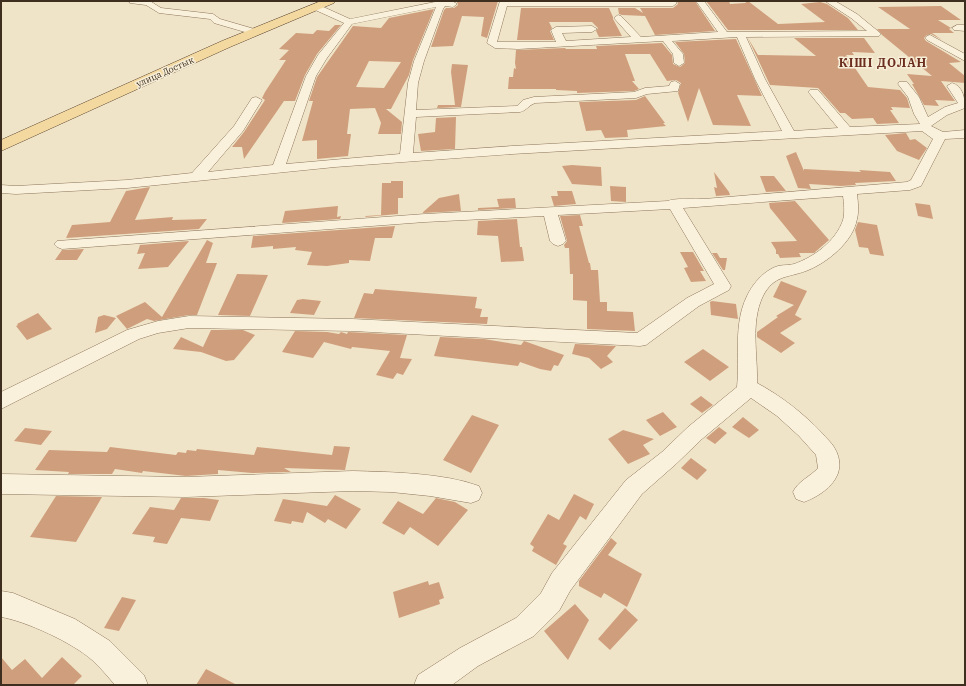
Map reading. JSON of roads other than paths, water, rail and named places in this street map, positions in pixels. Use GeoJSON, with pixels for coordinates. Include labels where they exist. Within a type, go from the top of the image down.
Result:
{"type":"FeatureCollection","features":[{"type":"Feature","properties":{"kind":"main road","name":"улица Достык"},"geometry":{"type":"LineString","coordinates":[[1,146],[254,32],[330,1]]}},
{"type":"Feature","properties":{"kind":"street"},"geometry":{"type":"LineString","coordinates":[[133,1],[148,4],[159,10],[213,17],[217,21],[254,32]]}},
{"type":"Feature","properties":{"kind":"street"},"geometry":{"type":"LineString","coordinates":[[700,1],[724,35]]}},
{"type":"Feature","properties":{"kind":"street"},"geometry":{"type":"LineString","coordinates":[[673,3],[503,2],[492,43],[518,46],[740,34],[876,34],[854,16],[829,1]]}},
{"type":"Feature","properties":{"kind":"street"},"geometry":{"type":"LineString","coordinates":[[316,7],[349,22],[448,3]]}},
{"type":"Feature","properties":{"kind":"street"},"geometry":{"type":"LineString","coordinates":[[406,158],[413,83],[419,61],[440,9],[448,3]]}},
{"type":"Feature","properties":{"kind":"street"},"geometry":{"type":"LineString","coordinates":[[618,18],[639,40]]}},
{"type":"Feature","properties":{"kind":"street"},"geometry":{"type":"LineString","coordinates":[[278,169],[311,76],[322,57],[349,22]]}},
{"type":"Feature","properties":{"kind":"street"},"geometry":{"type":"LineString","coordinates":[[563,44],[559,39],[556,30],[592,29]]}},
{"type":"Feature","properties":{"kind":"street"},"geometry":{"type":"LineString","coordinates":[[740,34],[760,79],[790,135]]}},
{"type":"Feature","properties":{"kind":"street"},"geometry":{"type":"LineString","coordinates":[[665,38],[678,54],[680,63]]}},
{"type":"Feature","properties":{"kind":"street"},"geometry":{"type":"LineString","coordinates":[[930,38],[965,58]]}},
{"type":"Feature","properties":{"kind":"street"},"geometry":{"type":"LineString","coordinates":[[654,48],[672,46]]}},
{"type":"Feature","properties":{"kind":"street"},"geometry":{"type":"LineString","coordinates":[[411,114],[520,109],[527,102],[534,100],[636,96],[645,91],[674,89],[675,84]]}},
{"type":"Feature","properties":{"kind":"street"},"geometry":{"type":"LineString","coordinates":[[62,244],[425,218],[850,192],[910,186],[916,183],[938,144],[939,139],[924,128],[913,97],[903,84]]}},
{"type":"Feature","properties":{"kind":"street"},"geometry":{"type":"LineString","coordinates":[[924,128],[938,115],[965,104],[952,86]]}},
{"type":"Feature","properties":{"kind":"street"},"geometry":{"type":"LineString","coordinates":[[814,92],[847,131]]}},
{"type":"Feature","properties":{"kind":"street"},"geometry":{"type":"LineString","coordinates":[[196,177],[239,128],[256,100]]}},
{"type":"Feature","properties":{"kind":"street"},"geometry":{"type":"LineString","coordinates":[[1,189],[23,190],[127,184],[406,158],[588,145],[924,128],[956,136],[965,134]]}},
{"type":"Feature","properties":{"kind":"street"},"geometry":{"type":"LineString","coordinates":[[428,685],[469,657],[525,628],[550,602],[561,582],[634,487],[726,409],[747,388],[748,317],[753,300],[763,284],[779,271],[789,272],[804,266],[826,252],[842,236],[850,220],[850,192]]}},
{"type":"Feature","properties":{"kind":"street"},"geometry":{"type":"LineString","coordinates":[[1,401],[133,334],[158,327],[189,322],[352,325],[640,340],[693,302],[723,286],[673,203]]}},
{"type":"Feature","properties":{"kind":"street"},"geometry":{"type":"LineString","coordinates":[[550,211],[558,241]]}},
{"type":"Feature","properties":{"kind":"street"},"geometry":{"type":"LineString","coordinates":[[747,388],[760,394],[784,410],[806,430],[826,452],[829,471],[819,482],[804,492]]}},
{"type":"Feature","properties":{"kind":"street"},"geometry":{"type":"LineString","coordinates":[[1,484],[186,487],[391,482],[430,486],[471,493]]}},
{"type":"Feature","properties":{"kind":"street"},"geometry":{"type":"LineString","coordinates":[[1,604],[13,606],[66,628],[101,650],[134,685]]}},
{"type":"Feature","properties":{"kind":"district","name":"КІШІ ДОЛАН"},"geometry":{"type":"Point","coordinates":[883,63]}}]}
